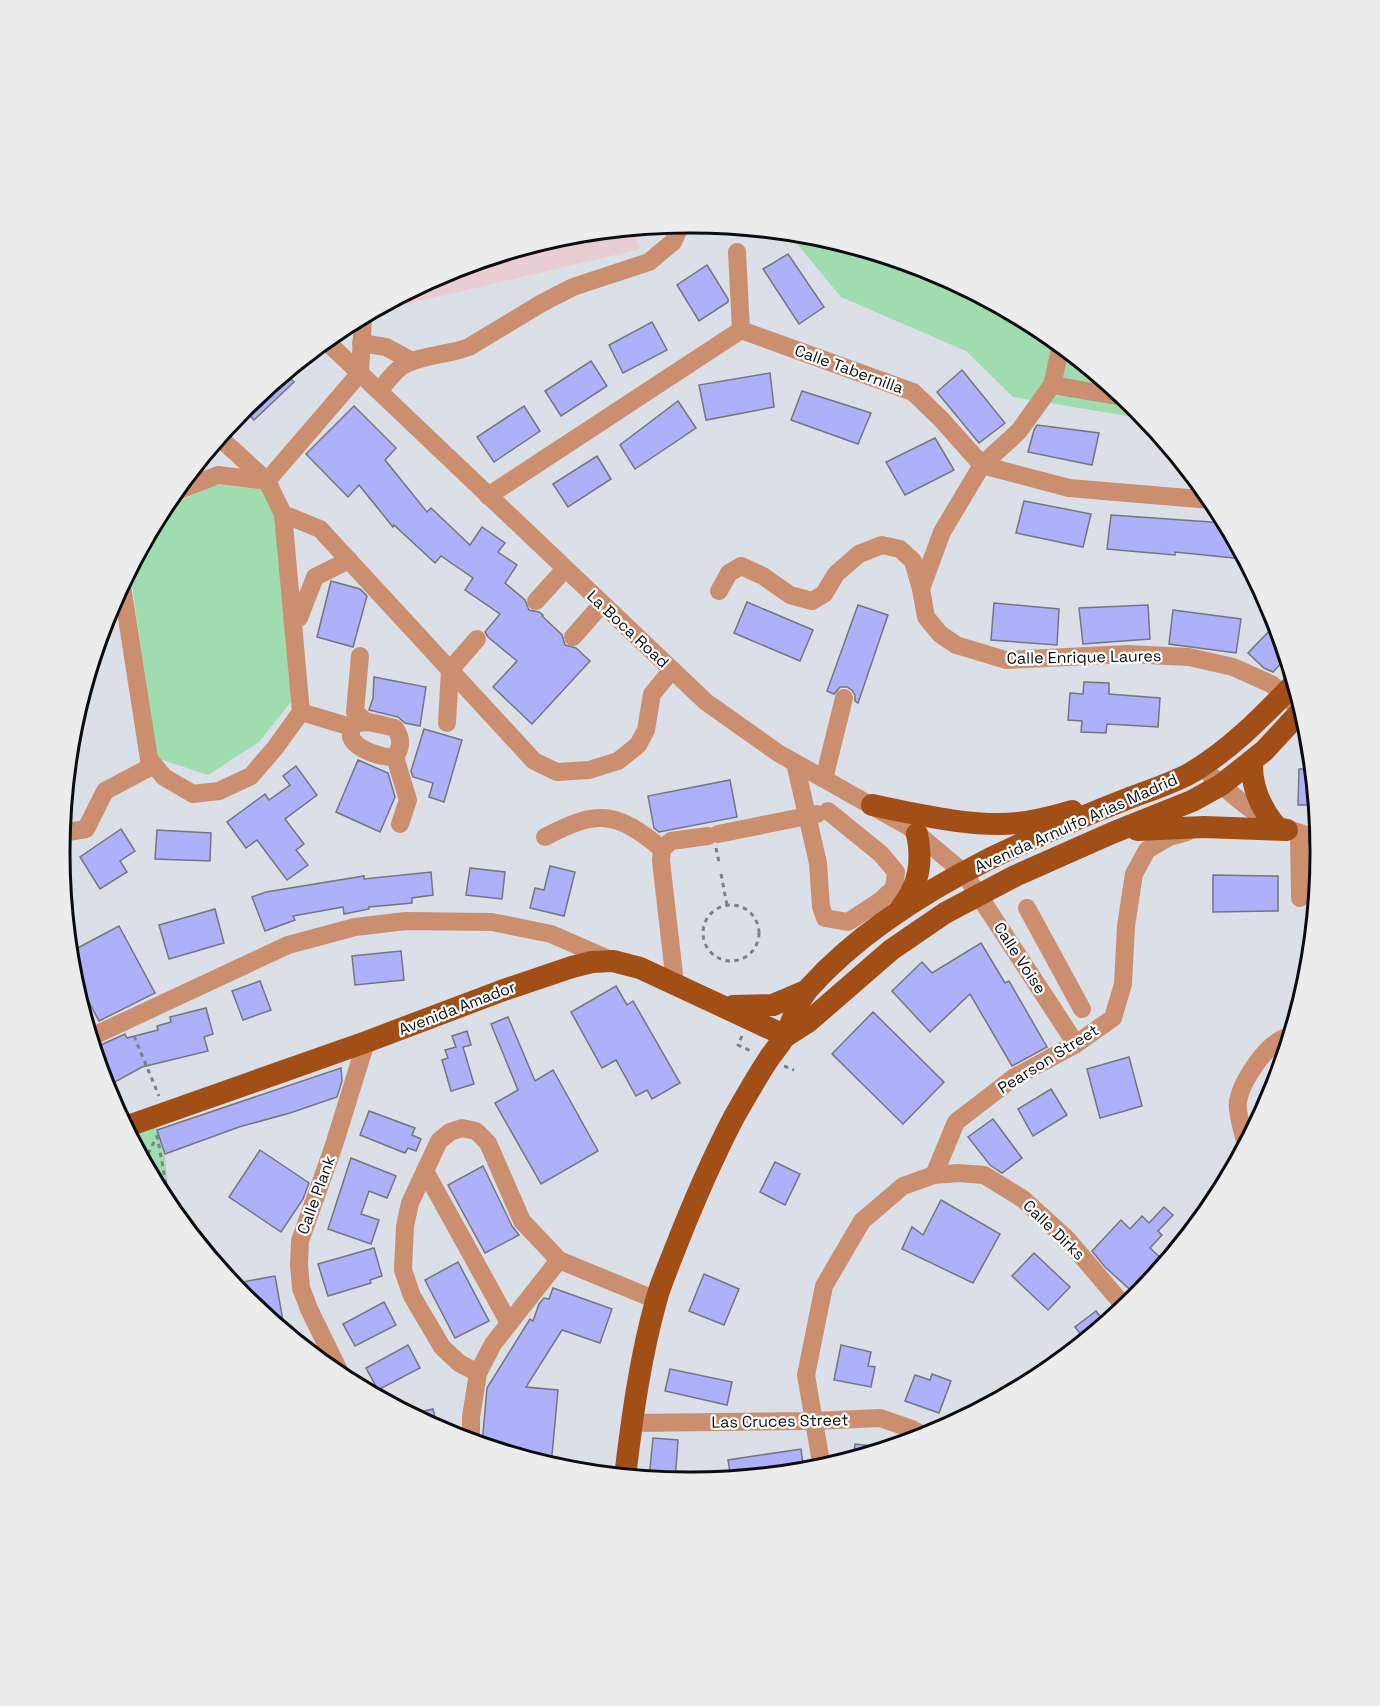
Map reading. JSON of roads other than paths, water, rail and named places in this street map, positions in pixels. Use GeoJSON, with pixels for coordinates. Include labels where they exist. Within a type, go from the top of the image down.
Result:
{"type":"FeatureCollection","features":[{"type":"Feature","properties":{"kind":"main road","name":"Avenida Arnulfo Arias Madrid"},"geometry":{"type":"LineString","coordinates":[[626,1469],[631,1423],[656,1300],[690,1211],[724,1138],[750,1089],[786,1036],[796,1008],[806,991],[850,948],[899,911],[990,859],[1132,797],[1173,782],[1201,766],[1244,733],[1287,691]]}},
{"type":"Feature","properties":{"kind":"main road","name":"Avenida Arnulfo Arias Madrid"},"geometry":{"type":"LineString","coordinates":[[786,1036],[808,1022],[898,945],[945,913],[1015,876],[1192,801],[1221,785],[1252,761],[1294,718]]}},
{"type":"Feature","properties":{"kind":"main road"},"geometry":{"type":"LineString","coordinates":[[1252,761],[1255,790],[1265,812],[1287,829]]}},
{"type":"Feature","properties":{"kind":"main road"},"geometry":{"type":"LineString","coordinates":[[872,805],[939,818],[1008,824],[1036,820],[1132,797]]}},
{"type":"Feature","properties":{"kind":"main road"},"geometry":{"type":"LineString","coordinates":[[1112,833],[1158,828],[1287,829]]}},
{"type":"Feature","properties":{"kind":"main road"},"geometry":{"type":"LineString","coordinates":[[899,911],[912,892],[918,875],[921,852],[917,834]]}},
{"type":"Feature","properties":{"kind":"main road","name":"Avenida Amador"},"geometry":{"type":"LineString","coordinates":[[133,1124],[572,967],[592,962],[613,961],[640,968],[786,1036]]}},
{"type":"Feature","properties":{"kind":"main road"},"geometry":{"type":"LineString","coordinates":[[723,1006],[773,1005],[806,991]]}},
{"type":"Feature","properties":{"kind":"street"},"geometry":{"type":"LineString","coordinates":[[379,391],[402,366],[469,347],[573,287],[649,262],[673,242],[677,234]]}},
{"type":"Feature","properties":{"kind":"street"},"geometry":{"type":"LineString","coordinates":[[488,496],[741,330],[737,252]]}},
{"type":"Feature","properties":{"kind":"street"},"geometry":{"type":"LineString","coordinates":[[267,481],[360,373],[362,328]]}},
{"type":"Feature","properties":{"kind":"street","name":"Calle Tabernilla"},"geometry":{"type":"LineString","coordinates":[[741,330],[913,392],[941,419],[982,465]]}},
{"type":"Feature","properties":{"kind":"street"},"geometry":{"type":"LineString","coordinates":[[361,343],[386,347],[412,362]]}},
{"type":"Feature","properties":{"kind":"street","name":"La Boca Road"},"geometry":{"type":"LineString","coordinates":[[333,348],[706,702],[795,763],[872,805],[917,834],[964,873]]}},
{"type":"Feature","properties":{"kind":"street"},"geometry":{"type":"LineString","coordinates":[[921,589],[942,532],[982,465],[1019,431],[1052,385],[1059,356]]}},
{"type":"Feature","properties":{"kind":"street"},"geometry":{"type":"LineString","coordinates":[[1052,385],[1107,395]]}},
{"type":"Feature","properties":{"kind":"street"},"geometry":{"type":"LineString","coordinates":[[124,601],[149,759],[164,777],[193,794],[219,791],[251,776],[301,712],[283,514],[267,481],[226,443]]}},
{"type":"Feature","properties":{"kind":"street"},"geometry":{"type":"LineString","coordinates":[[982,465],[1069,488],[1198,499]]}},
{"type":"Feature","properties":{"kind":"street"},"geometry":{"type":"LineString","coordinates":[[192,485],[218,475],[267,481]]}},
{"type":"Feature","properties":{"kind":"street"},"geometry":{"type":"LineString","coordinates":[[283,514],[320,529],[534,761],[557,772],[589,770],[618,761],[638,746],[646,730],[651,694],[672,670]]}},
{"type":"Feature","properties":{"kind":"street","name":"Calle Enrique Laures"},"geometry":{"type":"LineString","coordinates":[[719,591],[729,573],[741,566],[764,576],[790,595],[812,601],[824,594],[836,574],[859,554],[882,545],[900,549],[914,561],[926,617],[940,634],[956,645],[1006,660],[1128,654],[1189,657],[1233,667],[1287,688]]}},
{"type":"Feature","properties":{"kind":"street"},"geometry":{"type":"LineString","coordinates":[[299,618],[315,577],[349,560]]}},
{"type":"Feature","properties":{"kind":"street"},"geometry":{"type":"LineString","coordinates":[[536,601],[565,569]]}},
{"type":"Feature","properties":{"kind":"street"},"geometry":{"type":"LineString","coordinates":[[573,638],[602,604]]}},
{"type":"Feature","properties":{"kind":"street"},"geometry":{"type":"LineString","coordinates":[[447,723],[450,670],[477,639]]}},
{"type":"Feature","properties":{"kind":"street"},"geometry":{"type":"LineString","coordinates":[[301,712],[358,724],[395,728],[401,742],[401,749],[395,757],[386,758],[357,745],[351,736],[358,724],[355,712],[360,656]]}},
{"type":"Feature","properties":{"kind":"street"},"geometry":{"type":"LineString","coordinates":[[824,779],[844,698]]}},
{"type":"Feature","properties":{"kind":"street"},"geometry":{"type":"LineString","coordinates":[[395,757],[408,800],[400,824]]}},
{"type":"Feature","properties":{"kind":"street"},"geometry":{"type":"LineString","coordinates":[[795,763],[818,863],[821,907],[825,918],[848,922],[880,901],[894,888],[896,872],[881,854],[828,811]]}},
{"type":"Feature","properties":{"kind":"street"},"geometry":{"type":"LineString","coordinates":[[71,831],[86,829],[105,791],[154,765]]}},
{"type":"Feature","properties":{"kind":"street"},"geometry":{"type":"LineString","coordinates":[[1201,766],[1254,813],[1287,829],[1309,835]]}},
{"type":"Feature","properties":{"kind":"street"},"geometry":{"type":"LineString","coordinates":[[675,983],[661,861],[662,849],[671,841],[714,838],[828,811],[843,789]]}},
{"type":"Feature","properties":{"kind":"street"},"geometry":{"type":"LineString","coordinates":[[545,837],[569,824],[592,817],[615,818],[639,830],[662,849]]}},
{"type":"Feature","properties":{"kind":"street","name":"Pearson Street"},"geometry":{"type":"LineString","coordinates":[[934,1175],[956,1122],[1013,1078],[1076,1044],[1113,1018],[1123,984],[1125,926],[1134,874],[1146,850],[1169,837],[1204,827]]}},
{"type":"Feature","properties":{"kind":"street"},"geometry":{"type":"LineString","coordinates":[[1287,829],[1300,898]]}},
{"type":"Feature","properties":{"kind":"street","name":"Calle Voise"},"geometry":{"type":"LineString","coordinates":[[964,873],[1076,1044]]}},
{"type":"Feature","properties":{"kind":"street"},"geometry":{"type":"LineString","coordinates":[[1028,908],[1082,1009]]}},
{"type":"Feature","properties":{"kind":"street"},"geometry":{"type":"LineString","coordinates":[[98,1034],[288,945],[355,927],[406,921],[492,922],[551,934],[613,961]]}},
{"type":"Feature","properties":{"kind":"street"},"geometry":{"type":"LineString","coordinates":[[1032,976],[1055,961]]}},
{"type":"Feature","properties":{"kind":"street"},"geometry":{"type":"LineString","coordinates":[[1244,1131],[1238,1102],[1251,1069],[1281,1038]]}},
{"type":"Feature","properties":{"kind":"street","name":"Calle Plank"},"geometry":{"type":"LineString","coordinates":[[333,1359],[301,1287],[300,1241],[334,1145],[366,1042]]}},
{"type":"Feature","properties":{"kind":"street"},"geometry":{"type":"LineString","coordinates":[[478,1372],[459,1363],[442,1347],[406,1284],[403,1270],[406,1215],[440,1141],[450,1132],[462,1128],[476,1131],[488,1143],[522,1221],[559,1260],[656,1300]]}},
{"type":"Feature","properties":{"kind":"street"},"geometry":{"type":"LineString","coordinates":[[425,1171],[509,1323]]}},
{"type":"Feature","properties":{"kind":"street","name":"Calle Dirks"},"geometry":{"type":"LineString","coordinates":[[820,1459],[806,1375],[824,1286],[862,1221],[903,1186],[934,1175],[957,1173],[984,1175],[1023,1199],[1068,1240],[1119,1300]]}},
{"type":"Feature","properties":{"kind":"street"},"geometry":{"type":"LineString","coordinates":[[471,1432],[478,1372],[509,1323],[559,1260]]}},
{"type":"Feature","properties":{"kind":"street","name":"Las Cruces Street"},"geometry":{"type":"LineString","coordinates":[[631,1423],[880,1418],[914,1430]]}}]}
